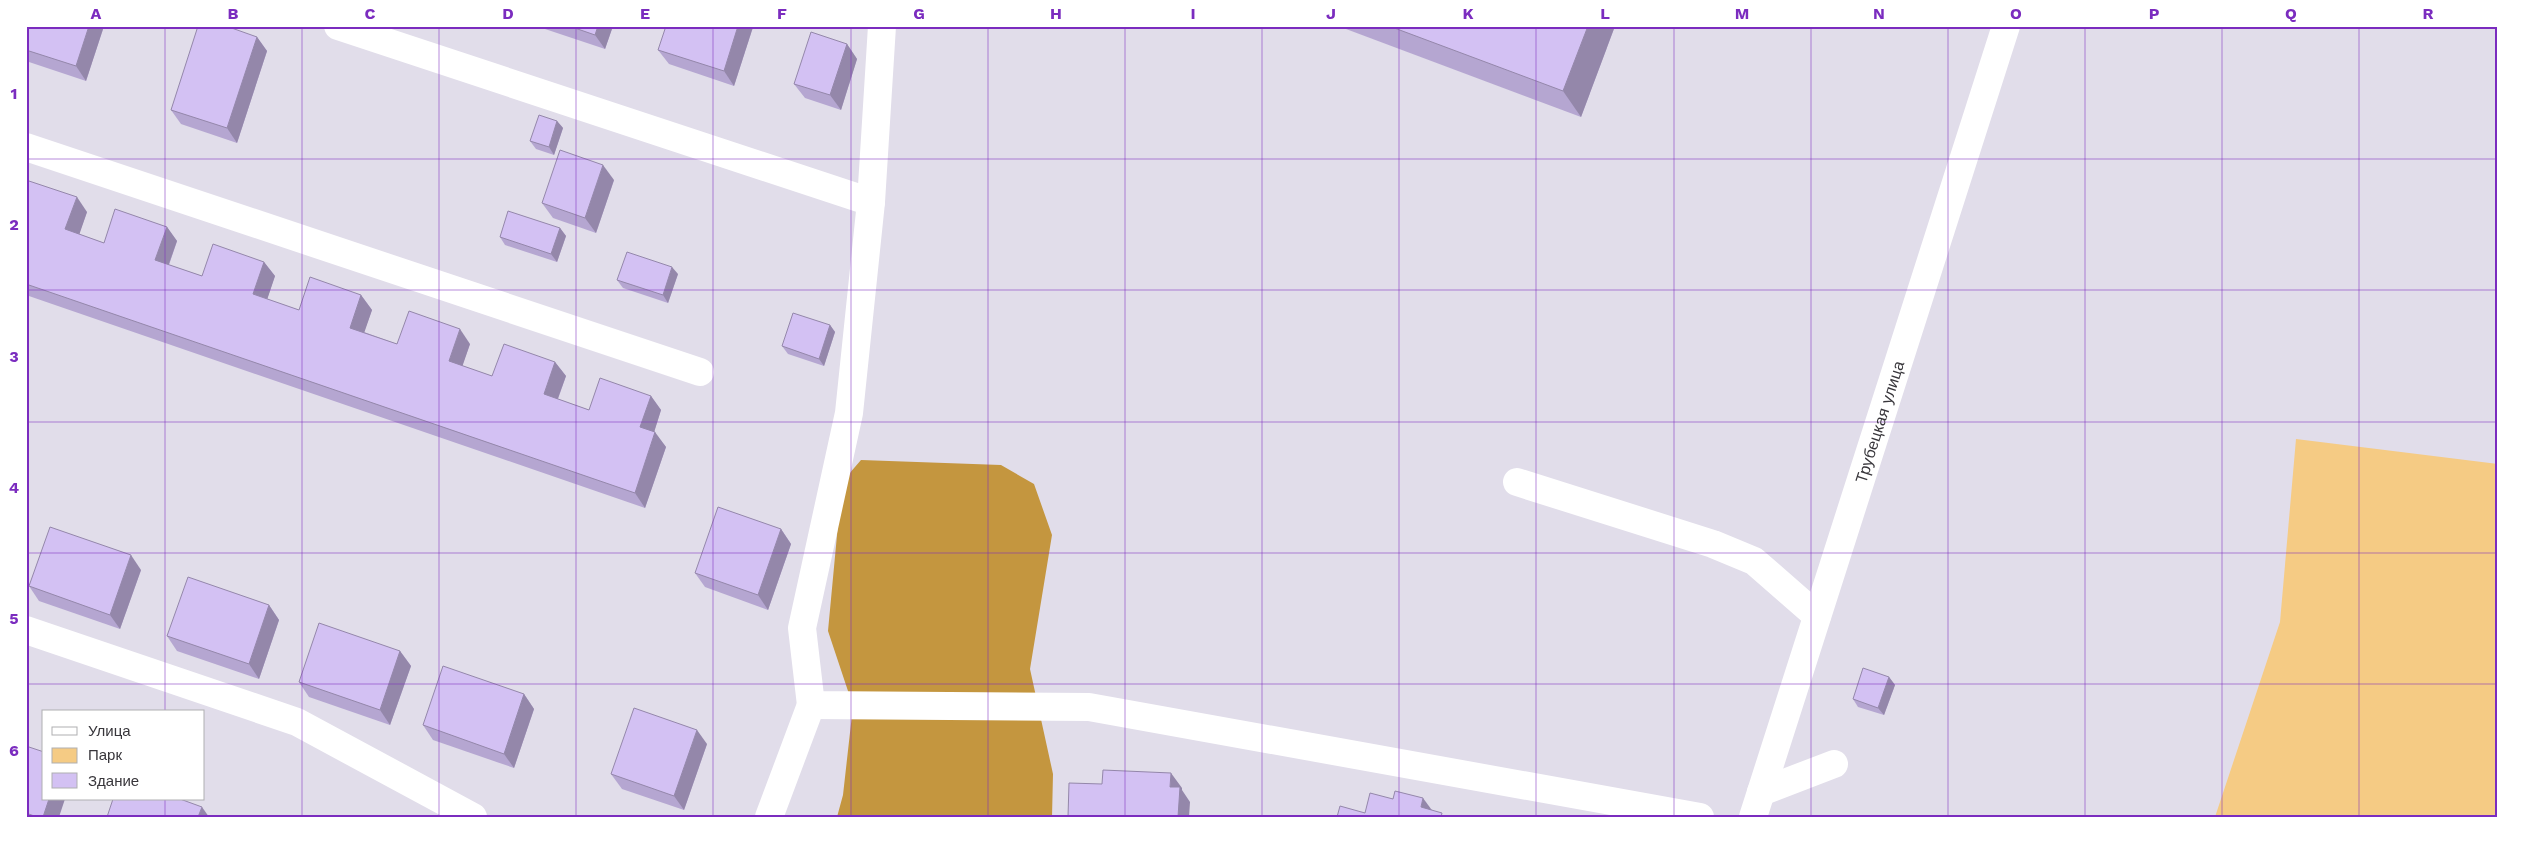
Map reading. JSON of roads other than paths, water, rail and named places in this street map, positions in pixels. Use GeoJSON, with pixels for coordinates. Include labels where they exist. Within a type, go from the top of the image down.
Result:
{"type":"FeatureCollection","features":[{"type":"Feature","properties":{"kind":"street"},"geometry":{"type":"LineString","coordinates":[[338,26],[871,202]]}},
{"type":"Feature","properties":{"kind":"street"},"geometry":{"type":"LineString","coordinates":[[768,817],[810,705],[802,628],[849,413],[871,202],[882,26]]}},
{"type":"Feature","properties":{"kind":"street","name":"Трубецкая улица"},"geometry":{"type":"LineString","coordinates":[[1757,805],[2006,26]]}},
{"type":"Feature","properties":{"kind":"street"},"geometry":{"type":"LineString","coordinates":[[26,147],[700,372]]}},
{"type":"Feature","properties":{"kind":"street"},"geometry":{"type":"LineString","coordinates":[[1517,482],[1713,544],[1754,561],[1817,616]]}},
{"type":"Feature","properties":{"kind":"street"},"geometry":{"type":"LineString","coordinates":[[26,630],[297,722],[473,817]]}},
{"type":"Feature","properties":{"kind":"street"},"geometry":{"type":"LineString","coordinates":[[810,705],[1089,707],[1700,817]]}},
{"type":"Feature","properties":{"kind":"street"},"geometry":{"type":"LineString","coordinates":[[1757,805],[1834,764]]}}]}
